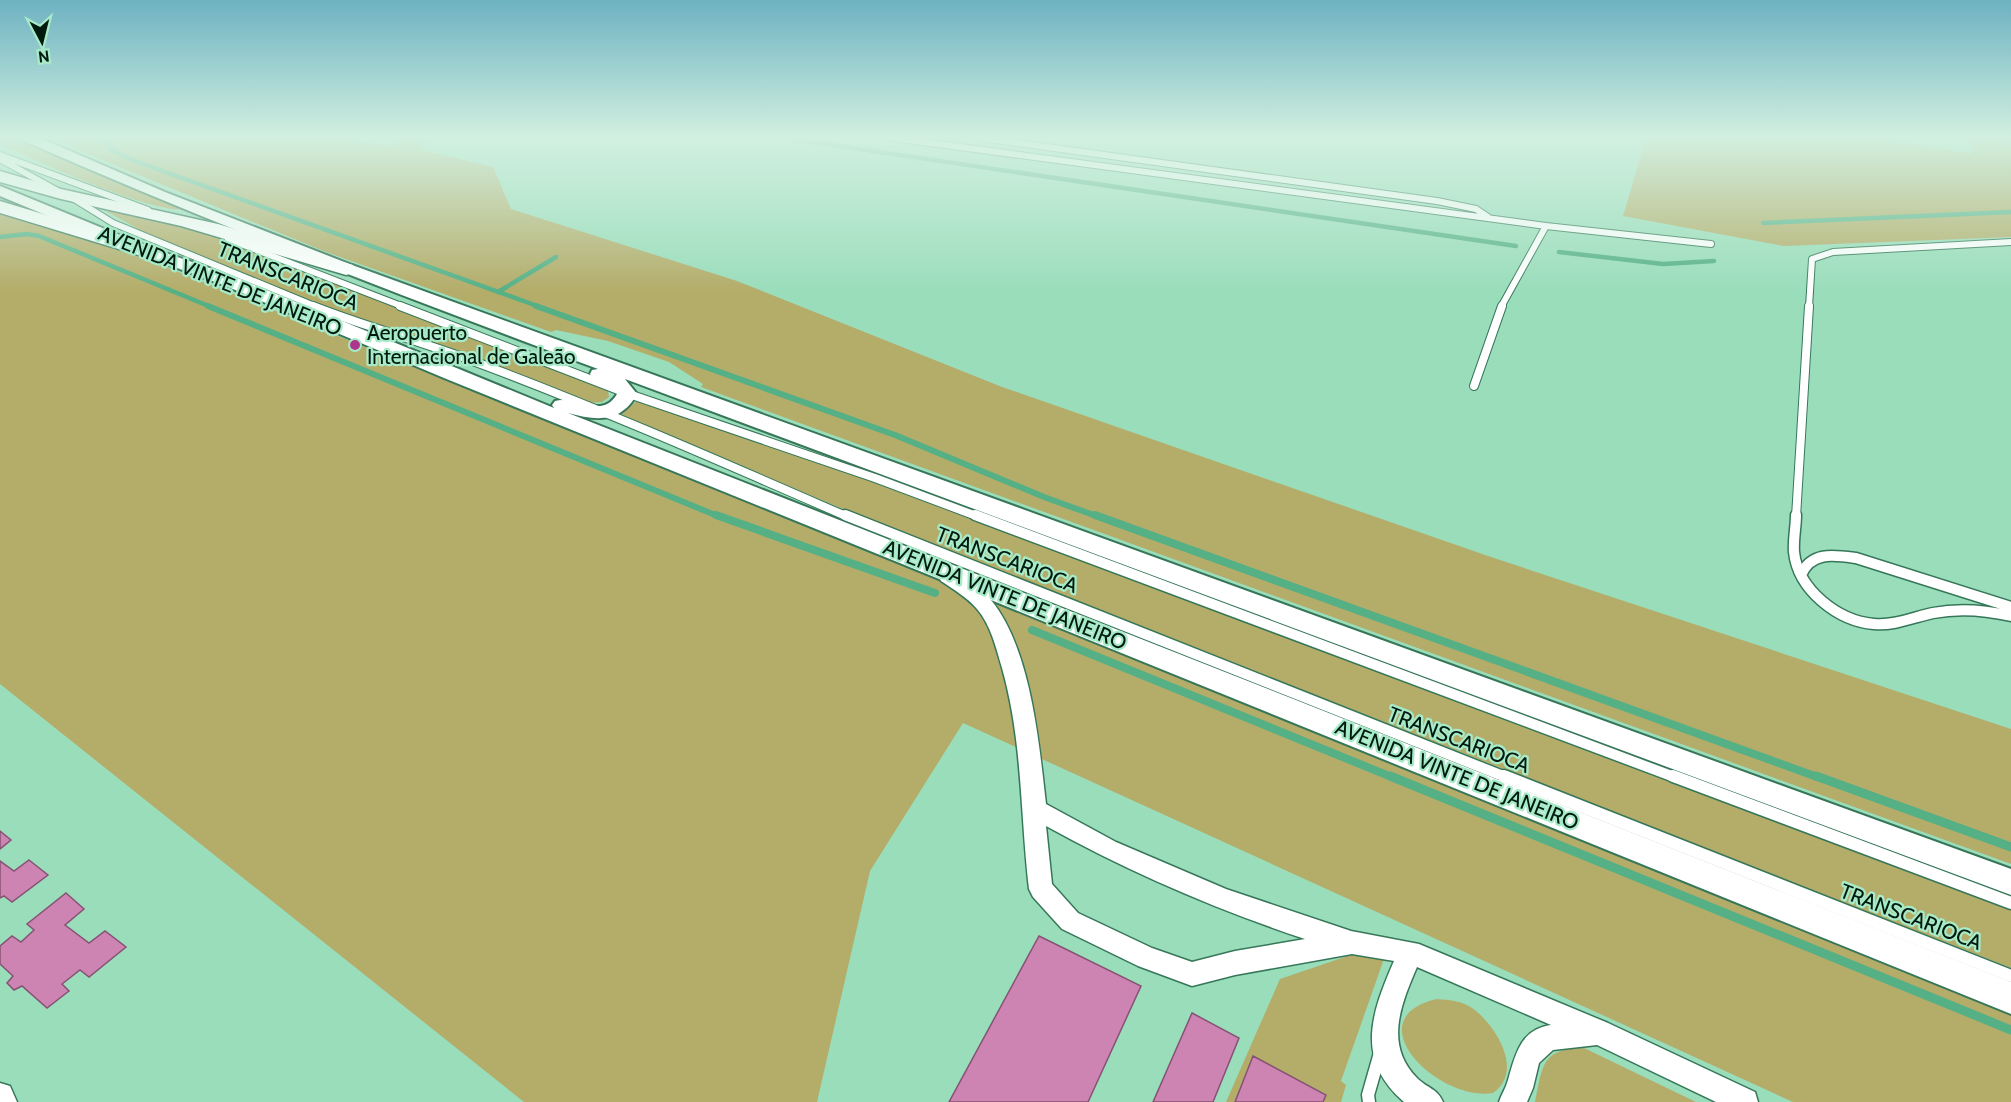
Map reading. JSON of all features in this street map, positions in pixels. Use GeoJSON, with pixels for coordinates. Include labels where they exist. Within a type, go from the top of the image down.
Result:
{"type":"FeatureCollection","features":[{"type":"Feature","properties":{"kind":"main road"},"geometry":{"type":"LineString","coordinates":[[39,189],[165,216],[251,238],[346,269]]}},
{"type":"Feature","properties":{"kind":"main road"},"geometry":{"type":"LineString","coordinates":[[0,207],[145,252]]}},
{"type":"Feature","properties":{"kind":"street"},"geometry":{"type":"LineString","coordinates":[[147,189],[346,269],[2011,882]]}},
{"type":"Feature","properties":{"kind":"street","name":"AVENIDA VINTE DE JANEIRO"},"geometry":{"type":"LineString","coordinates":[[0,191],[145,252],[227,280],[451,374],[2011,998]]}},
{"type":"Feature","properties":{"kind":"street"},"geometry":{"type":"LineString","coordinates":[[451,374],[526,391],[584,413],[603,412],[621,404],[627,394],[620,383],[574,364],[517,331]]}},
{"type":"Feature","properties":{"kind":"street"},"geometry":{"type":"LineString","coordinates":[[939,569],[984,604],[1004,640],[1018,689],[1029,745],[1035,810],[1034,836],[1041,889],[1070,921],[1147,958],[1192,974],[1235,963],[1352,942]]}},
{"type":"Feature","properties":{"kind":"street"},"geometry":{"type":"LineString","coordinates":[[1035,810],[1107,848],[1189,885],[1271,918],[1352,942],[1410,952],[1599,1032],[1745,1102]]}},
{"type":"Feature","properties":{"kind":"street"},"geometry":{"type":"LineString","coordinates":[[1410,952],[1403,974],[1388,1005],[1384,1039],[1390,1065],[1410,1090],[1430,1102]]}},
{"type":"Feature","properties":{"kind":"street"},"geometry":{"type":"LineString","coordinates":[[1517,1098],[1527,1056],[1547,1038],[1599,1032]]}},
{"type":"Feature","properties":{"kind":"street"},"geometry":{"type":"LineString","coordinates":[[0,1096],[4,1102]]}},
{"type":"Feature","properties":{"kind":"lane","name":"TRANSCARIOCA"},"geometry":{"type":"LineString","coordinates":[[56,189],[113,223],[360,325],[471,360],[603,412],[874,528],[2011,976]]}},
{"type":"Feature","properties":{"kind":"lane","name":"TRANSCARIOCA"},"geometry":{"type":"LineString","coordinates":[[93,189],[330,277],[423,316],[627,394],[720,427],[819,457],[910,490],[2011,903]]}},
{"type":"Feature","properties":{"kind":"lane"},"geometry":{"type":"LineString","coordinates":[[1276,189],[1546,226],[1711,244]]}},
{"type":"Feature","properties":{"kind":"lane"},"geometry":{"type":"LineString","coordinates":[[1356,189],[1476,209],[1489,218]]}},
{"type":"Feature","properties":{"kind":"lane"},"geometry":{"type":"LineString","coordinates":[[1474,386],[1495,322],[1546,226]]}},
{"type":"Feature","properties":{"kind":"lane"},"geometry":{"type":"LineString","coordinates":[[2011,244],[1986,243],[1833,252],[1812,259],[1794,552],[1801,575],[1811,591],[1828,605],[1848,616],[1873,624],[1958,610],[2011,616]]}},
{"type":"Feature","properties":{"kind":"lane"},"geometry":{"type":"LineString","coordinates":[[1801,575],[1810,559],[1836,555],[1856,558],[2011,607]]}},
{"type":"Feature","properties":{"kind":"lane"},"geometry":{"type":"LineString","coordinates":[[1369,1102],[1368,1095],[1384,1039]]}},
{"type":"Feature","properties":{"kind":"shaded area"},"geometry":{"type":"Polygon","coordinates":[[[106,189],[137,189],[182,209],[168,208],[106,189]]]}},
{"type":"Feature","properties":{"kind":"shaded area"},"geometry":{"type":"Polygon","coordinates":[[[174,189],[503,189],[511,209],[737,281],[1002,387],[1488,556],[2011,729],[2011,864],[701,387],[703,384],[669,362],[608,341],[556,330],[551,332],[326,252],[174,189]]]}},
{"type":"Feature","properties":{"kind":"shaded area"},"geometry":{"type":"Polygon","coordinates":[[[1631,189],[2011,189],[2011,237],[1784,246],[1623,216],[1631,189]]]}},
{"type":"Feature","properties":{"kind":"shaded area"},"geometry":{"type":"Polygon","coordinates":[[[95,205],[185,225],[608,391],[609,397],[602,402],[591,403],[473,356],[364,321],[153,237],[95,205]]]}},
{"type":"Feature","properties":{"kind":"shaded area"},"geometry":{"type":"Polygon","coordinates":[[[0,211],[151,261],[2011,1007],[2011,1102],[1793,1102],[963,723],[870,871],[817,1102],[524,1102],[0,684],[0,211]]]}},
{"type":"Feature","properties":{"kind":"shaded area"},"geometry":{"type":"Polygon","coordinates":[[[637,401],[906,493],[2011,909],[2011,968],[876,523],[619,415],[637,401]]]}},
{"type":"Feature","properties":{"kind":"shaded area"},"geometry":{"type":"Polygon","coordinates":[[[1371,948],[1385,956],[1341,1081],[1346,1085],[1341,1102],[1323,1102],[1325,1094],[1253,1056],[1235,1102],[1226,1102],[1280,979],[1371,948]]]}},
{"type":"Feature","properties":{"kind":"shaded area"},"geometry":{"type":"Polygon","coordinates":[[[1437,999],[1460,1002],[1472,1008],[1481,1015],[1497,1036],[1503,1048],[1506,1073],[1502,1084],[1493,1093],[1471,1092],[1449,1085],[1429,1072],[1413,1056],[1403,1039],[1403,1023],[1413,1009],[1437,999]]]}},
{"type":"Feature","properties":{"kind":"shaded area"},"geometry":{"type":"Polygon","coordinates":[[[1584,1048],[1696,1102],[1535,1102],[1546,1062],[1559,1052],[1584,1048]]]}},
{"type":"Feature","properties":{"kind":"building"},"geometry":{"type":"Polygon","coordinates":[[[0,831],[11,840],[0,849],[0,831]]]}},
{"type":"Feature","properties":{"kind":"building"},"geometry":{"type":"Polygon","coordinates":[[[29,860],[48,875],[12,902],[4,896],[0,898],[0,861],[14,871],[29,860]]]}},
{"type":"Feature","properties":{"kind":"building"},"geometry":{"type":"Polygon","coordinates":[[[66,893],[84,909],[65,925],[89,943],[105,931],[126,947],[89,977],[80,970],[62,984],[69,991],[47,1008],[22,986],[14,990],[7,983],[13,976],[0,964],[0,946],[12,936],[21,942],[34,930],[27,924],[66,893]]]}},
{"type":"Feature","properties":{"kind":"building"},"geometry":{"type":"Polygon","coordinates":[[[1039,936],[1141,986],[1088,1102],[949,1102],[1039,936]]]}},
{"type":"Feature","properties":{"kind":"building"},"geometry":{"type":"Polygon","coordinates":[[[1192,1013],[1239,1038],[1213,1102],[1153,1102],[1192,1013]]]}},
{"type":"Feature","properties":{"kind":"building"},"geometry":{"type":"Polygon","coordinates":[[[1253,1056],[1326,1095],[1323,1102],[1235,1102],[1253,1056]]]}},
{"type":"Feature","properties":{"kind":"waterway"},"geometry":{"type":"LineString","coordinates":[[214,189],[498,292]]}},
{"type":"Feature","properties":{"kind":"waterway"},"geometry":{"type":"LineString","coordinates":[[1133,189],[1516,246]]}},
{"type":"Feature","properties":{"kind":"waterway"},"geometry":{"type":"LineString","coordinates":[[1763,223],[2011,212]]}},
{"type":"Feature","properties":{"kind":"waterway"},"geometry":{"type":"LineString","coordinates":[[0,237],[27,234],[39,236],[211,307]]}},
{"type":"Feature","properties":{"kind":"waterway"},"geometry":{"type":"LineString","coordinates":[[1559,252],[1663,264],[1714,261]]}},
{"type":"Feature","properties":{"kind":"waterway"},"geometry":{"type":"LineString","coordinates":[[498,292],[556,257]]}},
{"type":"Feature","properties":{"kind":"waterway"},"geometry":{"type":"LineString","coordinates":[[498,292],[540,307]]}},
{"type":"Feature","properties":{"kind":"waterway"},"geometry":{"type":"LineString","coordinates":[[208,306],[720,517]]}},
{"type":"Feature","properties":{"kind":"waterway"},"geometry":{"type":"LineString","coordinates":[[536,306],[895,435],[1044,497],[1099,517]]}},
{"type":"Feature","properties":{"kind":"waterway"},"geometry":{"type":"LineString","coordinates":[[716,515],[935,593]]}},
{"type":"Feature","properties":{"kind":"waterway"},"geometry":{"type":"LineString","coordinates":[[1095,515],[1820,778]]}},
{"type":"Feature","properties":{"kind":"waterway"},"geometry":{"type":"LineString","coordinates":[[1032,630],[1394,778]]}},
{"type":"Feature","properties":{"kind":"waterway"},"geometry":{"type":"LineString","coordinates":[[1390,776],[2011,1030]]}},
{"type":"Feature","properties":{"kind":"waterway"},"geometry":{"type":"LineString","coordinates":[[1816,776],[2011,847]]}},
{"type":"Feature","properties":{"kind":"place","name":"Aeropuerto Internacional de Galeão"},"geometry":{"type":"Point","coordinates":[355,345]}}]}
